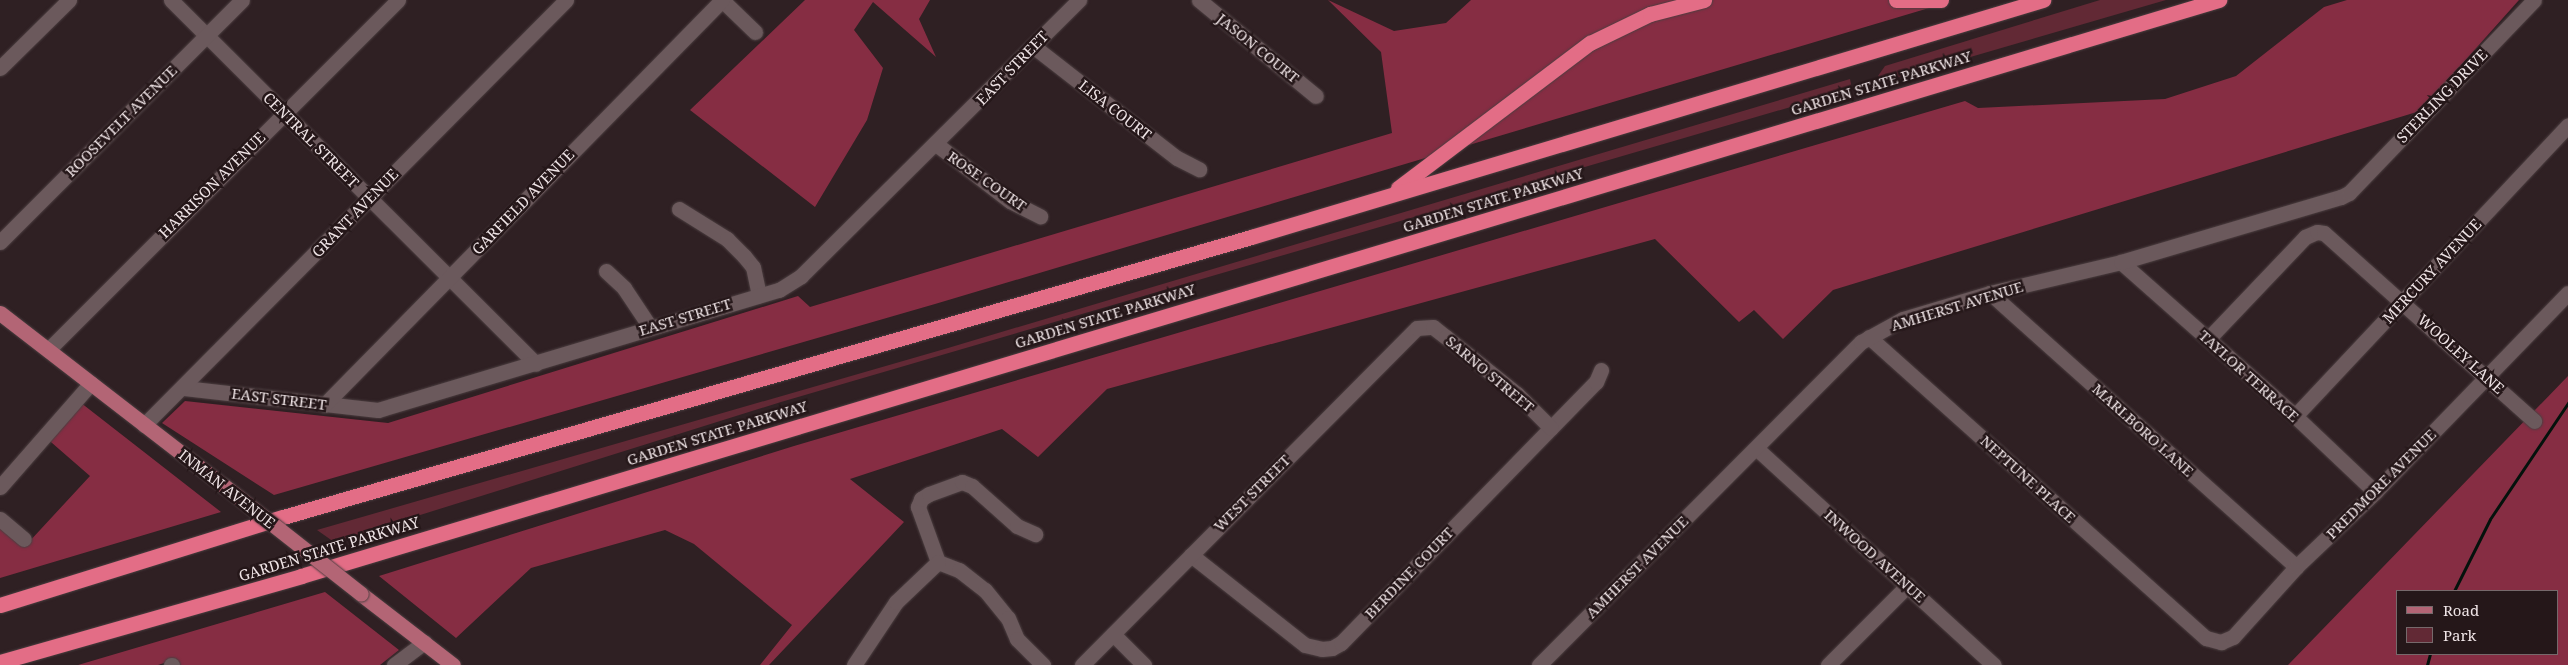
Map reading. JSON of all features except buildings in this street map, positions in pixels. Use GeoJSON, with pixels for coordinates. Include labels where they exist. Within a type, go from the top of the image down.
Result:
{"type":"FeatureCollection","features":[{"type":"Feature","properties":{"kind":"highway"},"geometry":{"type":"LineString","coordinates":[[1390,194],[1590,44],[1650,14],[1704,0]]}},
{"type":"Feature","properties":{"kind":"highway"},"geometry":{"type":"LineString","coordinates":[[1896,0],[1941,0]]}},
{"type":"Feature","properties":{"kind":"highway"},"geometry":{"type":"LineString","coordinates":[[0,605],[274,520],[1251,237],[2043,0]]}},
{"type":"Feature","properties":{"kind":"highway","name":"GARDEN STATE PARKWAY"},"geometry":{"type":"LineString","coordinates":[[0,662],[302,576],[2219,0]]}},
{"type":"Feature","properties":{"kind":"main road","name":"INMAN AVENUE"},"geometry":{"type":"LineString","coordinates":[[0,313],[453,665]]}},
{"type":"Feature","properties":{"kind":"street"},"geometry":{"type":"LineString","coordinates":[[0,68],[69,0]]}},
{"type":"Feature","properties":{"kind":"street","name":"CENTRAL STREET"},"geometry":{"type":"LineString","coordinates":[[171,0],[536,364]]}},
{"type":"Feature","properties":{"kind":"street","name":"ROOSEVELT AVENUE"},"geometry":{"type":"LineString","coordinates":[[0,242],[242,0]]}},
{"type":"Feature","properties":{"kind":"street","name":"HARRISON AVENUE"},"geometry":{"type":"LineString","coordinates":[[48,350],[398,0]]}},
{"type":"Feature","properties":{"kind":"street","name":"GRANT AVENUE"},"geometry":{"type":"LineString","coordinates":[[144,425],[168,398],[184,388],[566,0]]}},
{"type":"Feature","properties":{"kind":"street"},"geometry":{"type":"LineString","coordinates":[[722,0],[755,32]]}},
{"type":"Feature","properties":{"kind":"street","name":"GARFIELD AVENUE"},"geometry":{"type":"LineString","coordinates":[[324,404],[722,0]]}},
{"type":"Feature","properties":{"kind":"street","name":"JASON COURT"},"geometry":{"type":"LineString","coordinates":[[1199,0],[1316,96]]}},
{"type":"Feature","properties":{"kind":"street","name":"STERLING DRIVE"},"geometry":{"type":"LineString","coordinates":[[2349,193],[2534,0]]}},
{"type":"Feature","properties":{"kind":"street","name":"EAST STREET"},"geometry":{"type":"LineString","coordinates":[[184,388],[378,410],[536,364],[650,327],[779,290],[801,276],[936,144],[1034,46],[1072,2]]}},
{"type":"Feature","properties":{"kind":"street","name":"LISA COURT"},"geometry":{"type":"LineString","coordinates":[[1034,46],[1177,158],[1199,169]]}},
{"type":"Feature","properties":{"kind":"street","name":"MERCURY AVENUE"},"geometry":{"type":"LineString","coordinates":[[2295,416],[2404,303],[2568,125]]}},
{"type":"Feature","properties":{"kind":"street","name":"ROSE COURT"},"geometry":{"type":"LineString","coordinates":[[936,144],[1010,201],[1040,216]]}},
{"type":"Feature","properties":{"kind":"street","name":"AMHERST AVENUE"},"geometry":{"type":"LineString","coordinates":[[1539,665],[1869,337],[1903,320],[1990,294],[2121,262],[2349,193]]}},
{"type":"Feature","properties":{"kind":"street"},"geometry":{"type":"LineString","coordinates":[[679,209],[728,239],[744,256],[757,278],[759,295]]}},
{"type":"Feature","properties":{"kind":"street","name":"WOOLEY LANE"},"geometry":{"type":"LineString","coordinates":[[2208,339],[2305,238],[2317,232],[2330,237],[2534,421]]}},
{"type":"Feature","properties":{"kind":"street","name":"TAYLOR TERRACE"},"geometry":{"type":"LineString","coordinates":[[2121,262],[2295,416],[2375,492]]}},
{"type":"Feature","properties":{"kind":"street"},"geometry":{"type":"LineString","coordinates":[[606,270],[624,288],[650,327]]}},
{"type":"Feature","properties":{"kind":"street","name":"PREDMORE AVENUE"},"geometry":{"type":"LineString","coordinates":[[2186,621],[2212,642],[2233,636],[2296,567],[2375,492],[2488,378],[2568,293]]}},
{"type":"Feature","properties":{"kind":"street","name":"MARLBORO LANE"},"geometry":{"type":"LineString","coordinates":[[1990,294],[2296,567]]}},
{"type":"Feature","properties":{"kind":"street","name":"SARNO STREET"},"geometry":{"type":"LineString","coordinates":[[1425,326],[1434,327],[1487,369],[1551,428]]}},
{"type":"Feature","properties":{"kind":"street","name":"WEST STREET"},"geometry":{"type":"LineString","coordinates":[[1082,665],[1410,334],[1425,326]]}},
{"type":"Feature","properties":{"kind":"street","name":"NEPTUNE PLACE"},"geometry":{"type":"LineString","coordinates":[[1869,337],[2186,621]]}},
{"type":"Feature","properties":{"kind":"street","name":"BERDINE COURT"},"geometry":{"type":"LineString","coordinates":[[1191,555],[1306,645],[1322,650],[1332,648],[1342,643],[1596,382],[1601,370]]}},
{"type":"Feature","properties":{"kind":"street"},"geometry":{"type":"LineString","coordinates":[[0,488],[91,383]]}},
{"type":"Feature","properties":{"kind":"street","name":"INWOOD AVENUE"},"geometry":{"type":"LineString","coordinates":[[1756,448],[1994,665]]}},
{"type":"Feature","properties":{"kind":"street"},"geometry":{"type":"LineString","coordinates":[[1035,534],[1017,526],[972,486],[962,482],[920,499],[918,507],[938,562],[959,570],[985,590],[1008,618],[1017,639],[1044,665]]}},
{"type":"Feature","properties":{"kind":"street"},"geometry":{"type":"LineString","coordinates":[[0,519],[24,539]]}},
{"type":"Feature","properties":{"kind":"street"},"geometry":{"type":"LineString","coordinates":[[854,665],[896,602],[938,562]]}},
{"type":"Feature","properties":{"kind":"street"},"geometry":{"type":"LineString","coordinates":[[1828,665],[1908,585]]}},
{"type":"Feature","properties":{"kind":"street"},"geometry":{"type":"LineString","coordinates":[[1113,634],[1144,665]]}},
{"type":"Feature","properties":{"kind":"street"},"geometry":{"type":"LineString","coordinates":[[394,665],[424,642]]}},
{"type":"Feature","properties":{"kind":"green space"},"geometry":{"type":"Polygon","coordinates":[[[2100,0],[2166,0],[1912,74],[1883,80],[1878,76],[1885,66],[2100,0]]]}},
{"type":"Feature","properties":{"kind":"green space"},"geometry":{"type":"Polygon","coordinates":[[[1850,79],[1852,89],[781,402],[334,542],[317,530],[948,348],[1850,79]]]}},
{"type":"Feature","properties":{"kind":"shaded area"},"geometry":{"type":"Polygon","coordinates":[[[805,0],[930,0],[919,19],[936,57],[873,2],[854,30],[883,68],[867,120],[815,207],[690,110],[805,0]]]}},
{"type":"Feature","properties":{"kind":"shaded area"},"geometry":{"type":"Polygon","coordinates":[[[1328,0],[1394,31],[1446,23],[1471,0],[1934,0],[1929,8],[935,304],[274,495],[162,423],[185,401],[388,423],[798,296],[810,307],[1392,133],[1381,52],[1328,0]]]}},
{"type":"Feature","properties":{"kind":"shaded area"},"geometry":{"type":"Polygon","coordinates":[[[2347,0],[2519,0],[2420,111],[1833,290],[1783,339],[1754,310],[1739,322],[1655,239],[1107,389],[1038,457],[1002,429],[850,479],[904,522],[769,665],[760,665],[792,625],[694,544],[665,530],[531,568],[456,638],[379,576],[794,446],[1965,101],[1978,108],[2165,99],[2236,76],[2324,7],[2347,0]]]}},
{"type":"Feature","properties":{"kind":"shaded area"},"geometry":{"type":"Polygon","coordinates":[[[2568,376],[2568,665],[2288,665],[2568,376]]]}},
{"type":"Feature","properties":{"kind":"shaded area"},"geometry":{"type":"Polygon","coordinates":[[[76,399],[221,512],[0,578],[0,520],[28,543],[90,476],[44,436],[76,399]]]}},
{"type":"Feature","properties":{"kind":"shaded area"},"geometry":{"type":"Polygon","coordinates":[[[325,592],[399,650],[380,665],[174,665],[170,661],[158,665],[78,665],[325,592]]]}},
{"type":"Feature","properties":{"kind":"waterway"},"geometry":{"type":"LineString","coordinates":[[2454,590],[2490,519],[2568,403]]}},
{"type":"Feature","properties":{"kind":"waterway"},"geometry":{"type":"LineString","coordinates":[[2427,665],[2430,655]]}}]}
